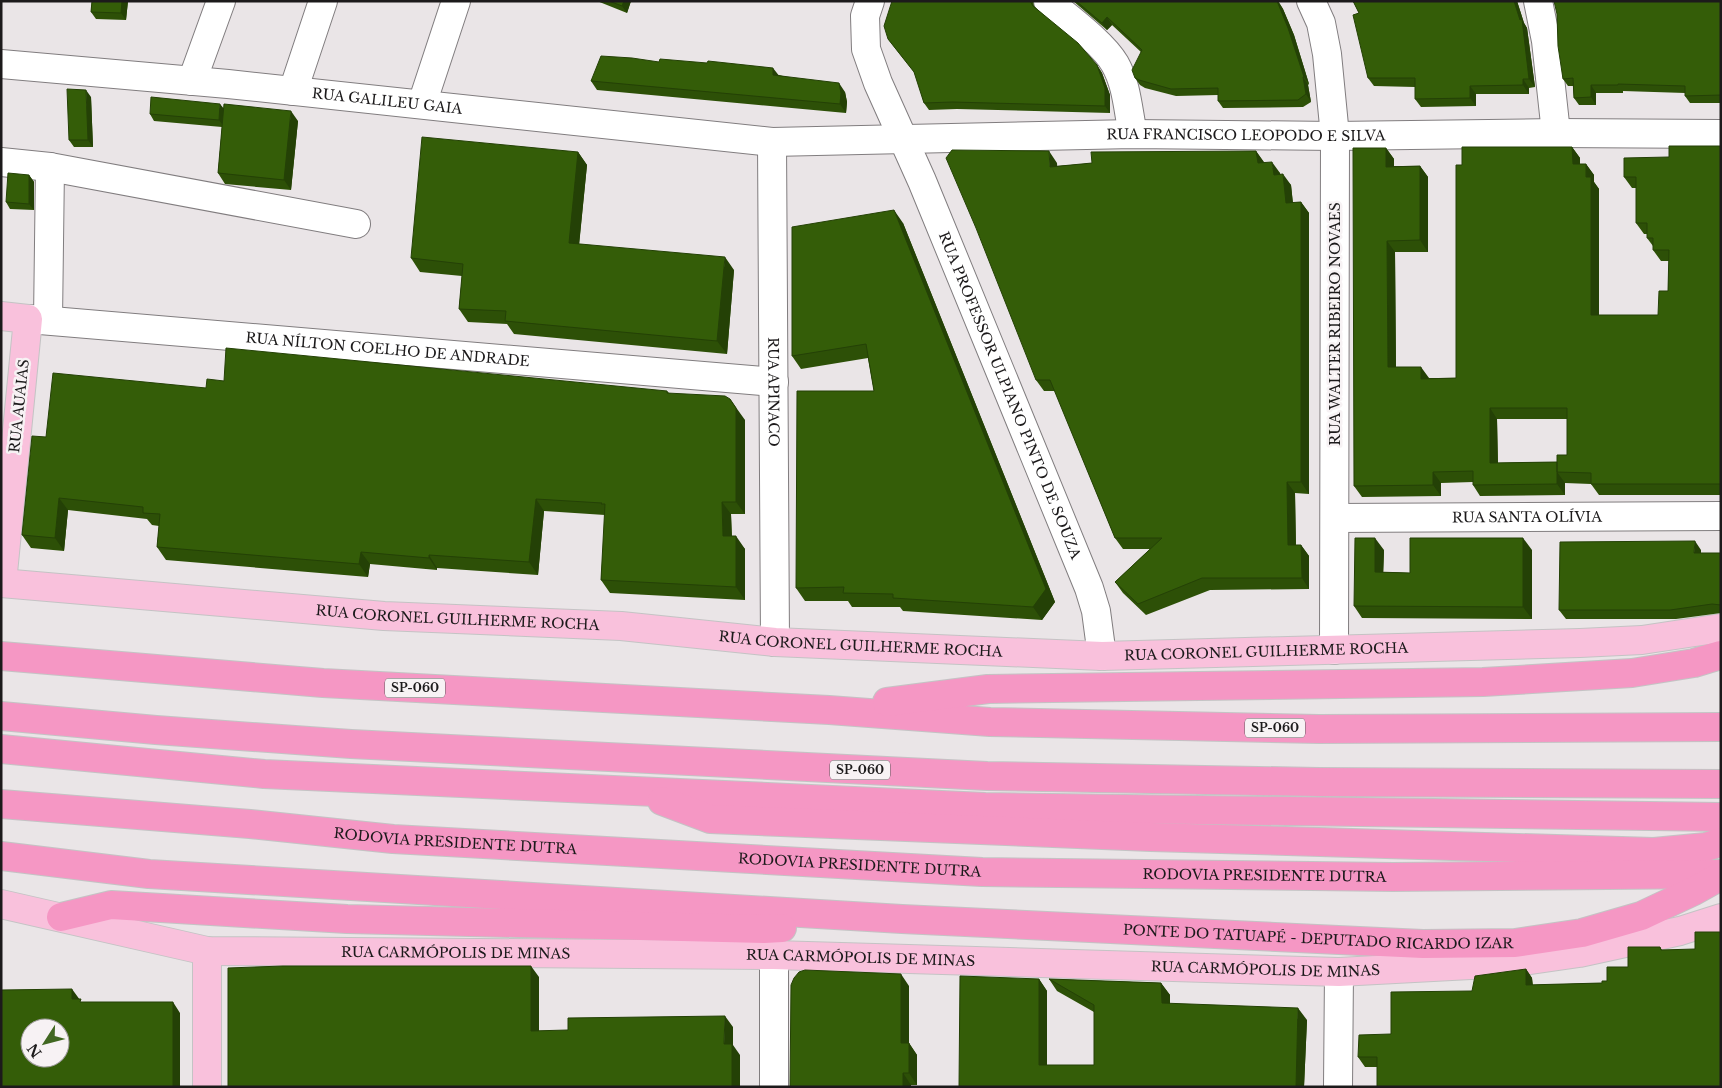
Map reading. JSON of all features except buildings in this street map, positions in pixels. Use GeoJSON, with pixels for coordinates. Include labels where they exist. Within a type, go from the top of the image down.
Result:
{"type":"FeatureCollection","features":[{"type":"Feature","properties":{"kind":"highway"},"geometry":{"type":"LineString","coordinates":[[829,710],[988,689],[1483,682],[1632,673],[1694,663],[1721,654]]}},
{"type":"Feature","properties":{"kind":"highway","name":"SP-060"},"geometry":{"type":"LineString","coordinates":[[1,656],[324,683],[829,710],[990,722],[1319,729],[1721,727]]}},
{"type":"Feature","properties":{"kind":"highway","name":"SP-060"},"geometry":{"type":"LineString","coordinates":[[1,716],[156,730],[351,744],[987,776],[1318,782],[1721,784]]}},
{"type":"Feature","properties":{"kind":"highway"},"geometry":{"type":"LineString","coordinates":[[1,749],[264,774],[985,807],[1721,817]]}},
{"type":"Feature","properties":{"kind":"highway"},"geometry":{"type":"LineString","coordinates":[[637,792],[710,819],[1151,837],[1654,852],[1706,847],[1721,842]]}},
{"type":"Feature","properties":{"kind":"highway","name":"RODOVIA PRESIDENTE DUTRA"},"geometry":{"type":"LineString","coordinates":[[1,804],[250,824],[393,839],[982,872],[1393,877],[1721,875]]}},
{"type":"Feature","properties":{"kind":"highway"},"geometry":{"type":"LineString","coordinates":[[1,856],[149,874],[902,919]]}},
{"type":"Feature","properties":{"kind":"highway","name":"PONTE DO TATUAPÉ - DEPUTADO RICARDO IZAR"},"geometry":{"type":"LineString","coordinates":[[902,919],[1423,944],[1515,944],[1582,933],[1641,916],[1694,891],[1721,875]]}},
{"type":"Feature","properties":{"kind":"highway"},"geometry":{"type":"LineString","coordinates":[[61,917],[111,905],[347,919],[764,929],[902,919]]}},
{"type":"Feature","properties":{"kind":"main road","name":"RUA NÍLTON COELHO DE ANDRADE"},"geometry":{"type":"LineString","coordinates":[[1,316],[38,320]]}},
{"type":"Feature","properties":{"kind":"main road","name":"RUA AUAIAS"},"geometry":{"type":"LineString","coordinates":[[2,583],[38,320]]}},
{"type":"Feature","properties":{"kind":"main road","name":"RUA CORONEL GUILHERME ROCHA"},"geometry":{"type":"LineString","coordinates":[[2,583],[384,616],[620,626],[775,642],[1102,656],[1642,640],[1721,628]]}},
{"type":"Feature","properties":{"kind":"main road","name":"RUA CARMÓPOLIS DE MINAS"},"geometry":{"type":"LineString","coordinates":[[1,904],[207,951],[774,955],[1339,972],[1508,963],[1579,952],[1644,939],[1680,931],[1721,918]]}},
{"type":"Feature","properties":{"kind":"main road"},"geometry":{"type":"LineString","coordinates":[[206,1087],[207,951]]}},
{"type":"Feature","properties":{"kind":"street"},"geometry":{"type":"LineString","coordinates":[[192,81],[221,1]]}},
{"type":"Feature","properties":{"kind":"street"},"geometry":{"type":"LineString","coordinates":[[293,91],[323,1]]}},
{"type":"Feature","properties":{"kind":"street"},"geometry":{"type":"LineString","coordinates":[[422,104],[456,1]]}},
{"type":"Feature","properties":{"kind":"street","name":"RUA PROFESSOR ULPIANO PINTO DE SOUZA"},"geometry":{"type":"LineString","coordinates":[[870,1],[865,16],[866,49],[878,83],[928,194],[1089,588],[1096,611],[1102,656]]}},
{"type":"Feature","properties":{"kind":"street"},"geometry":{"type":"LineString","coordinates":[[1048,1],[1106,52],[1115,64],[1123,82],[1134,134]]}},
{"type":"Feature","properties":{"kind":"street","name":"RUA WALTER RIBEIRO NOVAES"},"geometry":{"type":"LineString","coordinates":[[1311,1],[1321,23],[1327,54],[1335,136],[1334,650]]}},
{"type":"Feature","properties":{"kind":"street"},"geometry":{"type":"LineString","coordinates":[[1538,1],[1546,41],[1556,134]]}},
{"type":"Feature","properties":{"kind":"street","name":"RUA GALILEU GAIA"},"geometry":{"type":"LineString","coordinates":[[1,64],[422,104],[772,142]]}},
{"type":"Feature","properties":{"kind":"street","name":"RUA FRANCISCO LEOPODO E SILVA"},"geometry":{"type":"LineString","coordinates":[[772,142],[1134,134],[1335,136],[1721,134]]}},
{"type":"Feature","properties":{"kind":"street","name":"RUA APINACO"},"geometry":{"type":"LineString","coordinates":[[772,142],[775,642]]}},
{"type":"Feature","properties":{"kind":"street"},"geometry":{"type":"LineString","coordinates":[[1,162],[50,167],[356,224]]}},
{"type":"Feature","properties":{"kind":"street"},"geometry":{"type":"LineString","coordinates":[[38,320],[50,167]]}},
{"type":"Feature","properties":{"kind":"street","name":"RUA NÍLTON COELHO DE ANDRADE"},"geometry":{"type":"LineString","coordinates":[[38,320],[774,382]]}},
{"type":"Feature","properties":{"kind":"street","name":"RUA SANTA OLÍVIA"},"geometry":{"type":"LineString","coordinates":[[1335,518],[1721,516]]}},
{"type":"Feature","properties":{"kind":"street"},"geometry":{"type":"LineString","coordinates":[[774,955],[774,1087]]}},
{"type":"Feature","properties":{"kind":"street"},"geometry":{"type":"LineString","coordinates":[[1338,1087],[1339,972]]}}]}
